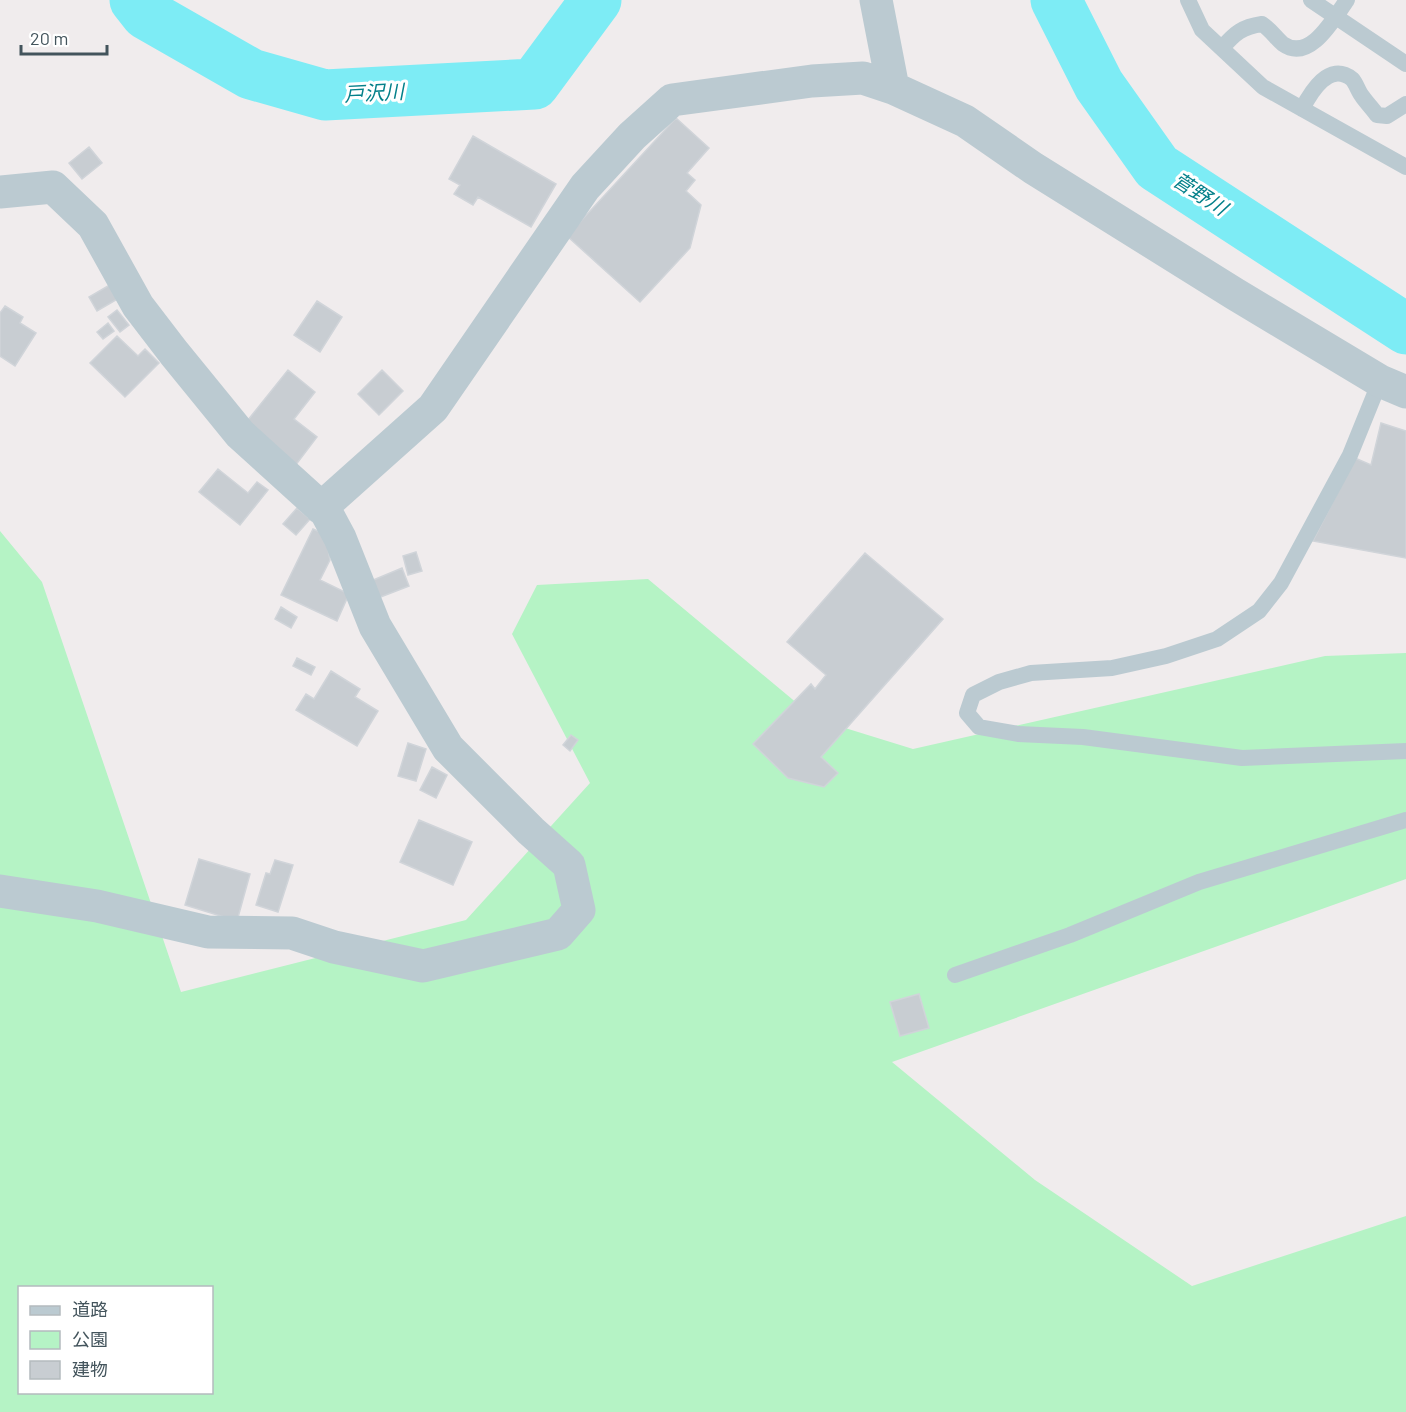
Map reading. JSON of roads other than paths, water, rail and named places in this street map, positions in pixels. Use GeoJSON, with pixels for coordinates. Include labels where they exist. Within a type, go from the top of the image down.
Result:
{"type":"FeatureCollection","features":[{"type":"Feature","properties":{"kind":"street"},"geometry":{"type":"LineString","coordinates":[[876,0],[893,88]]}},
{"type":"Feature","properties":{"kind":"street"},"geometry":{"type":"LineString","coordinates":[[321,508],[433,408],[585,187],[632,136],[672,100],[812,81],[863,78],[893,88],[964,121],[1034,168],[1215,281],[1393,386]]}},
{"type":"Feature","properties":{"kind":"street"},"geometry":{"type":"LineString","coordinates":[[0,192],[53,187],[93,225],[138,306],[174,353],[240,434],[326,512],[340,538],[375,626],[448,748],[531,831],[569,865],[579,910],[558,934],[423,966],[334,947],[292,933],[208,932],[97,906],[0,891]]}},
{"type":"Feature","properties":{"kind":"lane"},"geometry":{"type":"LineString","coordinates":[[1188,0],[1202,30],[1263,87],[1406,167]]}},
{"type":"Feature","properties":{"kind":"lane"},"geometry":{"type":"LineString","coordinates":[[1311,0],[1406,64]]}},
{"type":"Feature","properties":{"kind":"lane"},"geometry":{"type":"LineString","coordinates":[[1222,48],[1232,36],[1246,26],[1262,24],[1284,44],[1297,49],[1313,44],[1347,0]]}},
{"type":"Feature","properties":{"kind":"lane"},"geometry":{"type":"LineString","coordinates":[[1302,109],[1316,86],[1326,77],[1341,74],[1353,80],[1362,97],[1377,115],[1387,116],[1406,104]]}},
{"type":"Feature","properties":{"kind":"lane"},"geometry":{"type":"LineString","coordinates":[[1393,386],[1350,455],[1281,584],[1259,611],[1217,639],[1166,656],[1112,668],[1031,673],[999,682],[973,695],[967,713],[979,727],[1018,734],[1083,736],[1242,758],[1406,751]]}},
{"type":"Feature","properties":{"kind":"lane"},"geometry":{"type":"LineString","coordinates":[[955,975],[1070,935],[1199,882],[1406,820]]}},
{"type":"Feature","properties":{"kind":"waterway","name":"戸沢川"},"geometry":{"type":"LineString","coordinates":[[135,0],[146,14],[251,74],[325,95],[534,84],[596,0]]}},
{"type":"Feature","properties":{"kind":"waterway","name":"菅野川"},"geometry":{"type":"LineString","coordinates":[[1056,0],[1099,85],[1157,167],[1406,329]]}}]}
